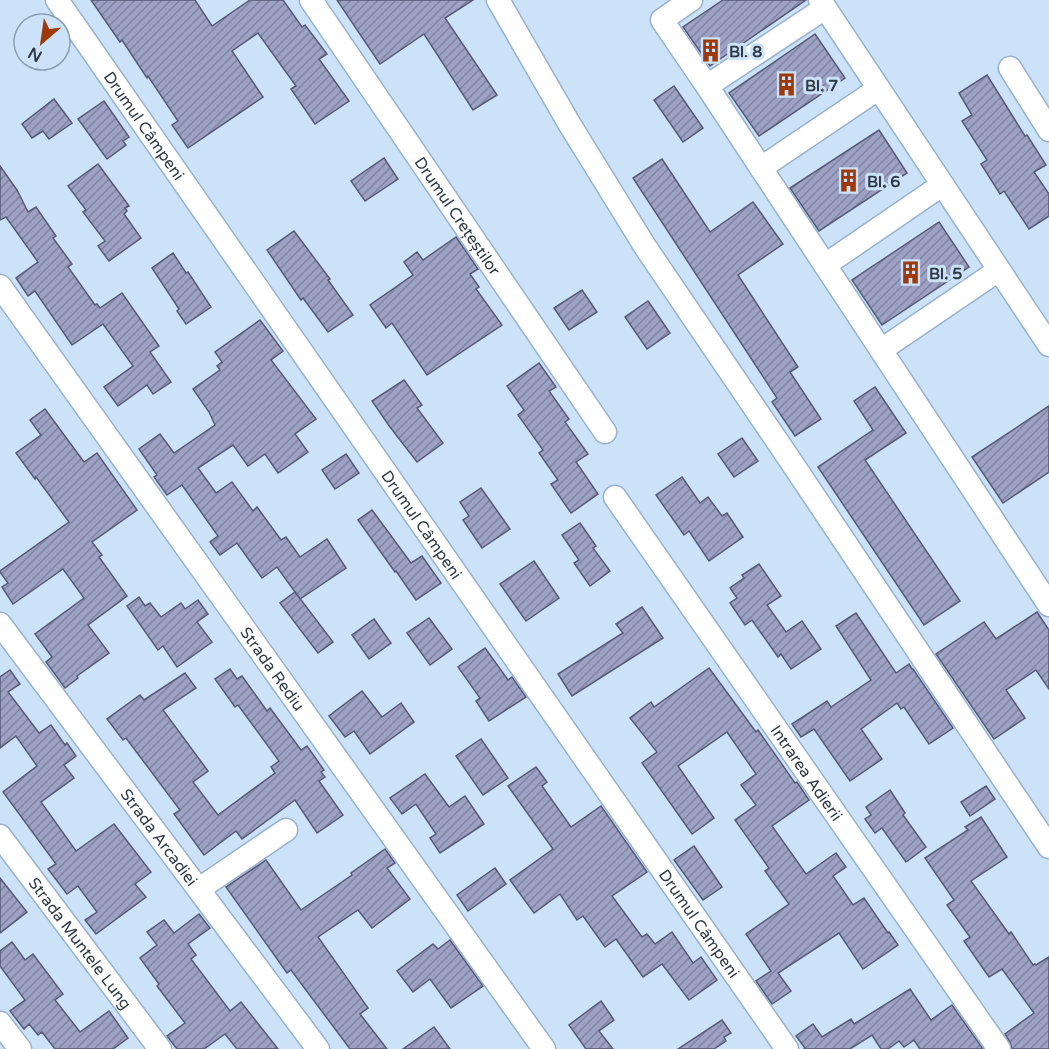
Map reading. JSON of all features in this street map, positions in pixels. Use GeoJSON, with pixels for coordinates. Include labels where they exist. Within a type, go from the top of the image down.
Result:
{"type":"FeatureCollection","features":[{"type":"Feature","properties":{"kind":"street","name":"Drumul Câmpeni"},"geometry":{"type":"LineString","coordinates":[[57,0],[787,1049]]}},
{"type":"Feature","properties":{"kind":"street","name":"Drumul Crețeștilor"},"geometry":{"type":"LineString","coordinates":[[311,0],[605,432]]}},
{"type":"Feature","properties":{"kind":"street"},"geometry":{"type":"LineString","coordinates":[[498,0],[570,125],[646,248],[797,469],[1049,847]]}},
{"type":"Feature","properties":{"kind":"street"},"geometry":{"type":"LineString","coordinates":[[691,0],[662,20],[1049,605]]}},
{"type":"Feature","properties":{"kind":"street"},"geometry":{"type":"LineString","coordinates":[[707,86],[822,4],[1049,345]]}},
{"type":"Feature","properties":{"kind":"street"},"geometry":{"type":"LineString","coordinates":[[1010,68],[1049,130]]}},
{"type":"Feature","properties":{"kind":"street"},"geometry":{"type":"LineString","coordinates":[[761,168],[878,89]]}},
{"type":"Feature","properties":{"kind":"street"},"geometry":{"type":"LineString","coordinates":[[825,265],[942,185]]}},
{"type":"Feature","properties":{"kind":"street"},"geometry":{"type":"LineString","coordinates":[[881,350],[999,270]]}},
{"type":"Feature","properties":{"kind":"street","name":"Strada Rediu"},"geometry":{"type":"LineString","coordinates":[[0,286],[544,1049]]}},
{"type":"Feature","properties":{"kind":"street","name":"Intrarea Adierii"},"geometry":{"type":"LineString","coordinates":[[615,497],[999,1049]]}},
{"type":"Feature","properties":{"kind":"street","name":"Strada Arcadiei"},"geometry":{"type":"LineString","coordinates":[[0,624],[318,1049]]}},
{"type":"Feature","properties":{"kind":"street"},"geometry":{"type":"LineString","coordinates":[[199,889],[286,830]]}},
{"type":"Feature","properties":{"kind":"street","name":"Strada Muntele Lung"},"geometry":{"type":"LineString","coordinates":[[0,836],[160,1049]]}},
{"type":"Feature","properties":{"kind":"street"},"geometry":{"type":"LineString","coordinates":[[0,1023],[20,1049]]}},
{"type":"Feature","properties":{"kind":"building"},"geometry":{"type":"Polygon","coordinates":[[[91,0],[195,0],[212,26],[250,0],[283,0],[302,27],[305,25],[327,54],[319,59],[349,101],[315,124],[291,89],[296,86],[258,33],[232,51],[263,97],[188,148],[172,125],[178,121],[148,76],[147,78],[122,40],[120,42],[91,0]]]}},
{"type":"Feature","properties":{"kind":"building"},"geometry":{"type":"Polygon","coordinates":[[[337,0],[473,0],[445,18],[497,95],[473,110],[424,34],[380,64],[337,0]]]}},
{"type":"Feature","properties":{"kind":"building","name":"Bl. 8"},"geometry":{"type":"Polygon","coordinates":[[[723,0],[806,0],[710,66],[683,27],[723,0]]]}},
{"type":"Feature","properties":{"kind":"building","name":"Bl. 7"},"geometry":{"type":"Polygon","coordinates":[[[815,34],[845,78],[759,136],[729,93],[815,34]]]}},
{"type":"Feature","properties":{"kind":"building"},"geometry":{"type":"Polygon","coordinates":[[[987,75],[1046,165],[1034,172],[1049,194],[1049,216],[1029,229],[1004,191],[1000,194],[981,164],[987,160],[962,121],[972,115],[959,93],[987,75]]]}},
{"type":"Feature","properties":{"kind":"building"},"geometry":{"type":"Polygon","coordinates":[[[674,86],[703,128],[683,142],[654,100],[674,86]]]}},
{"type":"Feature","properties":{"kind":"building"},"geometry":{"type":"Polygon","coordinates":[[[54,99],[72,123],[49,139],[43,131],[32,138],[22,124],[54,99]]]}},
{"type":"Feature","properties":{"kind":"building"},"geometry":{"type":"Polygon","coordinates":[[[104,101],[129,137],[123,141],[126,145],[107,159],[78,119],[104,101]]]}},
{"type":"Feature","properties":{"kind":"building","name":"Bl. 6"},"geometry":{"type":"Polygon","coordinates":[[[879,130],[907,173],[819,231],[790,188],[879,130]]]}},
{"type":"Feature","properties":{"kind":"building"},"geometry":{"type":"Polygon","coordinates":[[[384,158],[398,179],[365,201],[351,181],[384,158]]]}},
{"type":"Feature","properties":{"kind":"building"},"geometry":{"type":"Polygon","coordinates":[[[662,159],[710,232],[753,202],[783,244],[738,275],[798,367],[790,372],[821,419],[795,436],[772,402],[777,398],[633,178],[662,159]]]}},
{"type":"Feature","properties":{"kind":"building"},"geometry":{"type":"Polygon","coordinates":[[[98,164],[129,206],[125,208],[127,211],[124,214],[141,238],[109,261],[98,246],[105,241],[83,212],[86,210],[68,186],[98,164]]]}},
{"type":"Feature","properties":{"kind":"building"},"geometry":{"type":"Polygon","coordinates":[[[0,166],[17,190],[28,212],[36,207],[56,236],[53,238],[72,264],[68,267],[95,305],[97,304],[100,308],[122,293],[159,346],[150,352],[171,382],[153,394],[147,385],[118,406],[104,387],[133,366],[103,324],[72,345],[35,291],[28,296],[16,278],[38,262],[6,217],[0,220],[0,166]]]}},
{"type":"Feature","properties":{"kind":"building","name":"Bl. 5"},"geometry":{"type":"Polygon","coordinates":[[[939,222],[969,267],[882,325],[852,280],[939,222]]]}},
{"type":"Feature","properties":{"kind":"building"},"geometry":{"type":"Polygon","coordinates":[[[294,231],[330,279],[328,280],[353,315],[328,332],[303,298],[301,300],[267,250],[294,231]]]}},
{"type":"Feature","properties":{"kind":"building"},"geometry":{"type":"Polygon","coordinates":[[[456,237],[478,269],[470,274],[479,287],[476,289],[502,325],[427,375],[392,323],[386,328],[370,305],[413,275],[404,262],[417,252],[423,260],[456,237]]]}},
{"type":"Feature","properties":{"kind":"building"},"geometry":{"type":"Polygon","coordinates":[[[173,253],[211,307],[186,324],[177,311],[179,309],[152,268],[173,253]]]}},
{"type":"Feature","properties":{"kind":"building"},"geometry":{"type":"Polygon","coordinates":[[[582,290],[597,312],[569,330],[554,308],[582,290]]]}},
{"type":"Feature","properties":{"kind":"building"},"geometry":{"type":"Polygon","coordinates":[[[648,301],[670,333],[647,349],[625,317],[648,301]]]}},
{"type":"Feature","properties":{"kind":"building"},"geometry":{"type":"Polygon","coordinates":[[[260,320],[283,351],[271,360],[316,419],[295,434],[308,452],[278,473],[265,454],[248,466],[233,445],[198,468],[216,493],[232,482],[253,511],[257,507],[281,540],[286,537],[300,557],[327,539],[346,568],[300,599],[277,567],[262,578],[237,543],[220,555],[210,542],[218,536],[182,485],[167,495],[154,477],[157,475],[139,449],[160,434],[174,453],[215,425],[193,389],[220,370],[217,366],[222,362],[215,352],[260,320]]]}},
{"type":"Feature","properties":{"kind":"building"},"geometry":{"type":"Polygon","coordinates":[[[539,363],[556,387],[549,391],[569,419],[565,422],[588,454],[576,462],[598,494],[571,513],[551,484],[558,480],[539,453],[543,450],[518,415],[524,410],[507,386],[539,363]]]}},
{"type":"Feature","properties":{"kind":"building"},"geometry":{"type":"Polygon","coordinates":[[[404,380],[422,405],[417,408],[443,443],[417,462],[372,401],[404,380]]]}},
{"type":"Feature","properties":{"kind":"building"},"geometry":{"type":"Polygon","coordinates":[[[875,387],[906,433],[865,460],[960,601],[924,625],[818,467],[873,430],[854,401],[875,387]]]}},
{"type":"Feature","properties":{"kind":"building"},"geometry":{"type":"Polygon","coordinates":[[[1049,406],[1049,472],[1003,503],[972,457],[1049,406]]]}},
{"type":"Feature","properties":{"kind":"building"},"geometry":{"type":"Polygon","coordinates":[[[45,409],[84,462],[97,453],[137,510],[92,542],[102,555],[99,557],[127,596],[88,625],[109,653],[77,676],[78,678],[65,688],[46,662],[52,657],[35,634],[84,598],[63,569],[13,604],[2,587],[8,583],[0,572],[69,522],[16,453],[41,435],[30,420],[45,409]]]}},
{"type":"Feature","properties":{"kind":"building"},"geometry":{"type":"Polygon","coordinates":[[[742,438],[758,461],[734,477],[718,454],[742,438]]]}},
{"type":"Feature","properties":{"kind":"building"},"geometry":{"type":"Polygon","coordinates":[[[346,454],[359,473],[335,489],[322,470],[346,454]]]}},
{"type":"Feature","properties":{"kind":"building"},"geometry":{"type":"Polygon","coordinates":[[[682,477],[700,503],[708,497],[722,516],[727,513],[743,537],[709,561],[689,531],[684,535],[656,495],[682,477]]]}},
{"type":"Feature","properties":{"kind":"building"},"geometry":{"type":"Polygon","coordinates":[[[481,488],[510,529],[482,548],[463,520],[469,516],[460,502],[481,488]]]}},
{"type":"Feature","properties":{"kind":"building"},"geometry":{"type":"Polygon","coordinates":[[[372,510],[411,563],[422,556],[441,583],[416,600],[358,520],[372,510]]]}},
{"type":"Feature","properties":{"kind":"building"},"geometry":{"type":"Polygon","coordinates":[[[580,523],[596,546],[593,548],[610,571],[590,586],[574,563],[579,560],[562,535],[580,523]]]}},
{"type":"Feature","properties":{"kind":"building"},"geometry":{"type":"Polygon","coordinates":[[[534,561],[559,598],[526,621],[500,584],[534,561]]]}},
{"type":"Feature","properties":{"kind":"building"},"geometry":{"type":"Polygon","coordinates":[[[759,564],[781,596],[767,605],[786,632],[802,621],[821,649],[791,669],[781,654],[778,657],[752,620],[745,625],[730,603],[737,598],[730,588],[744,578],[742,575],[759,564]]]}},
{"type":"Feature","properties":{"kind":"building"},"geometry":{"type":"Polygon","coordinates":[[[295,592],[333,642],[318,653],[280,603],[295,592]]]}},
{"type":"Feature","properties":{"kind":"building"},"geometry":{"type":"Polygon","coordinates":[[[139,597],[145,606],[150,603],[161,617],[181,603],[185,609],[198,600],[208,614],[197,622],[212,642],[177,667],[163,646],[158,650],[127,606],[139,597]]]}},
{"type":"Feature","properties":{"kind":"building"},"geometry":{"type":"Polygon","coordinates":[[[642,607],[663,638],[572,696],[558,674],[623,633],[616,624],[642,607]]]}},
{"type":"Feature","properties":{"kind":"building"},"geometry":{"type":"Polygon","coordinates":[[[1037,612],[1049,630],[1049,689],[1036,670],[1006,690],[1025,718],[994,739],[936,654],[984,622],[996,639],[1037,612]]]}},
{"type":"Feature","properties":{"kind":"building"},"geometry":{"type":"Polygon","coordinates":[[[856,613],[896,673],[909,664],[953,728],[929,744],[904,707],[901,709],[897,703],[861,729],[882,759],[850,781],[814,729],[801,737],[792,724],[827,701],[831,707],[871,680],[836,626],[856,613]]]}},
{"type":"Feature","properties":{"kind":"building"},"geometry":{"type":"Polygon","coordinates":[[[429,618],[452,649],[430,665],[407,633],[429,618]]]}},
{"type":"Feature","properties":{"kind":"building"},"geometry":{"type":"Polygon","coordinates":[[[374,619],[391,643],[369,659],[352,635],[374,619]]]}},
{"type":"Feature","properties":{"kind":"building"},"geometry":{"type":"Polygon","coordinates":[[[485,648],[508,680],[512,677],[526,697],[489,721],[476,701],[480,698],[458,667],[485,648]]]}},
{"type":"Feature","properties":{"kind":"building"},"geometry":{"type":"Polygon","coordinates":[[[709,668],[809,800],[772,826],[806,874],[836,853],[846,867],[833,876],[853,905],[864,898],[898,945],[863,969],[839,933],[778,973],[791,991],[772,1004],[756,981],[771,971],[746,934],[789,904],[765,871],[769,868],[735,820],[756,805],[741,785],[756,774],[727,732],[678,766],[714,818],[692,834],[642,763],[657,752],[630,718],[651,702],[654,707],[709,668]]]}},
{"type":"Feature","properties":{"kind":"building"},"geometry":{"type":"Polygon","coordinates":[[[230,669],[237,679],[242,676],[267,711],[270,708],[301,750],[307,746],[324,770],[321,772],[325,777],[319,781],[343,815],[317,833],[295,800],[242,839],[236,831],[204,855],[174,814],[180,810],[126,738],[123,740],[107,719],[140,695],[144,700],[185,673],[196,688],[163,710],[208,771],[193,782],[218,815],[275,773],[271,767],[279,761],[238,705],[235,707],[215,679],[230,669]]]}},
{"type":"Feature","properties":{"kind":"building"},"geometry":{"type":"Polygon","coordinates":[[[10,670],[20,684],[8,692],[39,733],[51,725],[76,756],[64,765],[74,778],[41,802],[76,851],[114,824],[151,872],[135,884],[146,897],[96,934],[85,920],[97,912],[78,886],[67,894],[48,869],[56,864],[3,792],[37,766],[16,736],[0,748],[0,677],[10,670]]]}},
{"type":"Feature","properties":{"kind":"building"},"geometry":{"type":"Polygon","coordinates":[[[362,691],[382,717],[401,703],[414,722],[370,754],[354,731],[345,737],[329,716],[362,691]]]}},
{"type":"Feature","properties":{"kind":"building"},"geometry":{"type":"Polygon","coordinates":[[[481,739],[508,778],[483,795],[456,756],[481,739]]]}},
{"type":"Feature","properties":{"kind":"building"},"geometry":{"type":"Polygon","coordinates":[[[536,767],[547,782],[542,786],[571,827],[601,806],[647,872],[612,896],[642,937],[647,934],[655,944],[672,932],[693,963],[701,957],[717,980],[689,1000],[662,964],[643,977],[616,939],[605,947],[583,916],[577,920],[560,894],[534,913],[510,880],[553,849],[508,786],[536,767]]]}},
{"type":"Feature","properties":{"kind":"building"},"geometry":{"type":"Polygon","coordinates":[[[425,774],[449,807],[465,796],[484,824],[440,853],[430,838],[436,834],[416,804],[402,814],[390,798],[425,774]]]}},
{"type":"Feature","properties":{"kind":"building"},"geometry":{"type":"Polygon","coordinates":[[[986,786],[995,799],[970,816],[961,802],[986,786]]]}},
{"type":"Feature","properties":{"kind":"building"},"geometry":{"type":"Polygon","coordinates":[[[890,790],[905,813],[903,815],[926,847],[906,862],[882,828],[875,833],[865,819],[871,815],[866,807],[890,790]]]}},
{"type":"Feature","properties":{"kind":"building"},"geometry":{"type":"Polygon","coordinates":[[[981,817],[1007,857],[971,881],[1009,934],[1011,932],[1033,965],[1049,957],[1049,1049],[1012,1049],[1005,1034],[1034,1013],[1002,969],[989,977],[964,941],[970,937],[947,905],[954,900],[925,858],[968,830],[965,827],[981,817]]]}},
{"type":"Feature","properties":{"kind":"building"},"geometry":{"type":"Polygon","coordinates":[[[694,846],[722,887],[703,900],[674,860],[694,846]]]}},
{"type":"Feature","properties":{"kind":"building"},"geometry":{"type":"Polygon","coordinates":[[[385,849],[395,863],[387,868],[410,899],[372,928],[358,910],[318,937],[368,1008],[360,1014],[387,1049],[350,1049],[291,970],[287,973],[226,887],[266,860],[301,910],[385,849]]]}},
{"type":"Feature","properties":{"kind":"building"},"geometry":{"type":"Polygon","coordinates":[[[495,868],[506,884],[468,911],[457,895],[495,868]]]}},
{"type":"Feature","properties":{"kind":"building"},"geometry":{"type":"Polygon","coordinates":[[[0,878],[27,912],[0,933],[0,878]]]}},
{"type":"Feature","properties":{"kind":"building"},"geometry":{"type":"Polygon","coordinates":[[[199,914],[210,928],[188,944],[196,955],[191,959],[230,1011],[241,1002],[278,1049],[237,1049],[225,1034],[204,1049],[177,1049],[167,1036],[185,1023],[157,986],[159,984],[140,958],[157,945],[147,932],[164,920],[174,933],[199,914]]]}},
{"type":"Feature","properties":{"kind":"building"},"geometry":{"type":"Polygon","coordinates":[[[450,940],[483,986],[451,1008],[430,979],[413,992],[397,971],[433,944],[438,949],[450,940]]]}},
{"type":"Feature","properties":{"kind":"building"},"geometry":{"type":"Polygon","coordinates":[[[12,942],[25,960],[33,954],[63,994],[55,1000],[80,1032],[109,1011],[128,1038],[113,1049],[55,1049],[42,1032],[38,1035],[29,1024],[24,1029],[10,1011],[25,1000],[0,966],[0,951],[12,942]]]}},
{"type":"Feature","properties":{"kind":"building"},"geometry":{"type":"Polygon","coordinates":[[[910,989],[931,1020],[952,1005],[983,1049],[920,1049],[914,1040],[904,1047],[899,1041],[888,1049],[881,1049],[872,1035],[850,1049],[804,1049],[796,1036],[813,1024],[822,1037],[851,1019],[854,1024],[910,989]]]}},
{"type":"Feature","properties":{"kind":"building"},"geometry":{"type":"Polygon","coordinates":[[[601,1001],[614,1020],[599,1031],[613,1049],[586,1049],[569,1025],[601,1001]]]}},
{"type":"Feature","properties":{"kind":"building"},"geometry":{"type":"Polygon","coordinates":[[[722,1020],[731,1033],[724,1037],[726,1041],[714,1049],[678,1049],[722,1020]]]}},
{"type":"Feature","properties":{"kind":"building"},"geometry":{"type":"Polygon","coordinates":[[[434,1027],[450,1049],[403,1049],[434,1027]]]}},
{"type":"Feature","properties":{"kind":"place","name":"Bl. 8"},"geometry":{"type":"Point","coordinates":[711,51]}},
{"type":"Feature","properties":{"kind":"place","name":"Bl. 7"},"geometry":{"type":"Point","coordinates":[787,85]}},
{"type":"Feature","properties":{"kind":"place","name":"Bl. 6"},"geometry":{"type":"Point","coordinates":[849,181]}},
{"type":"Feature","properties":{"kind":"place","name":"Bl. 5"},"geometry":{"type":"Point","coordinates":[911,273]}}]}
